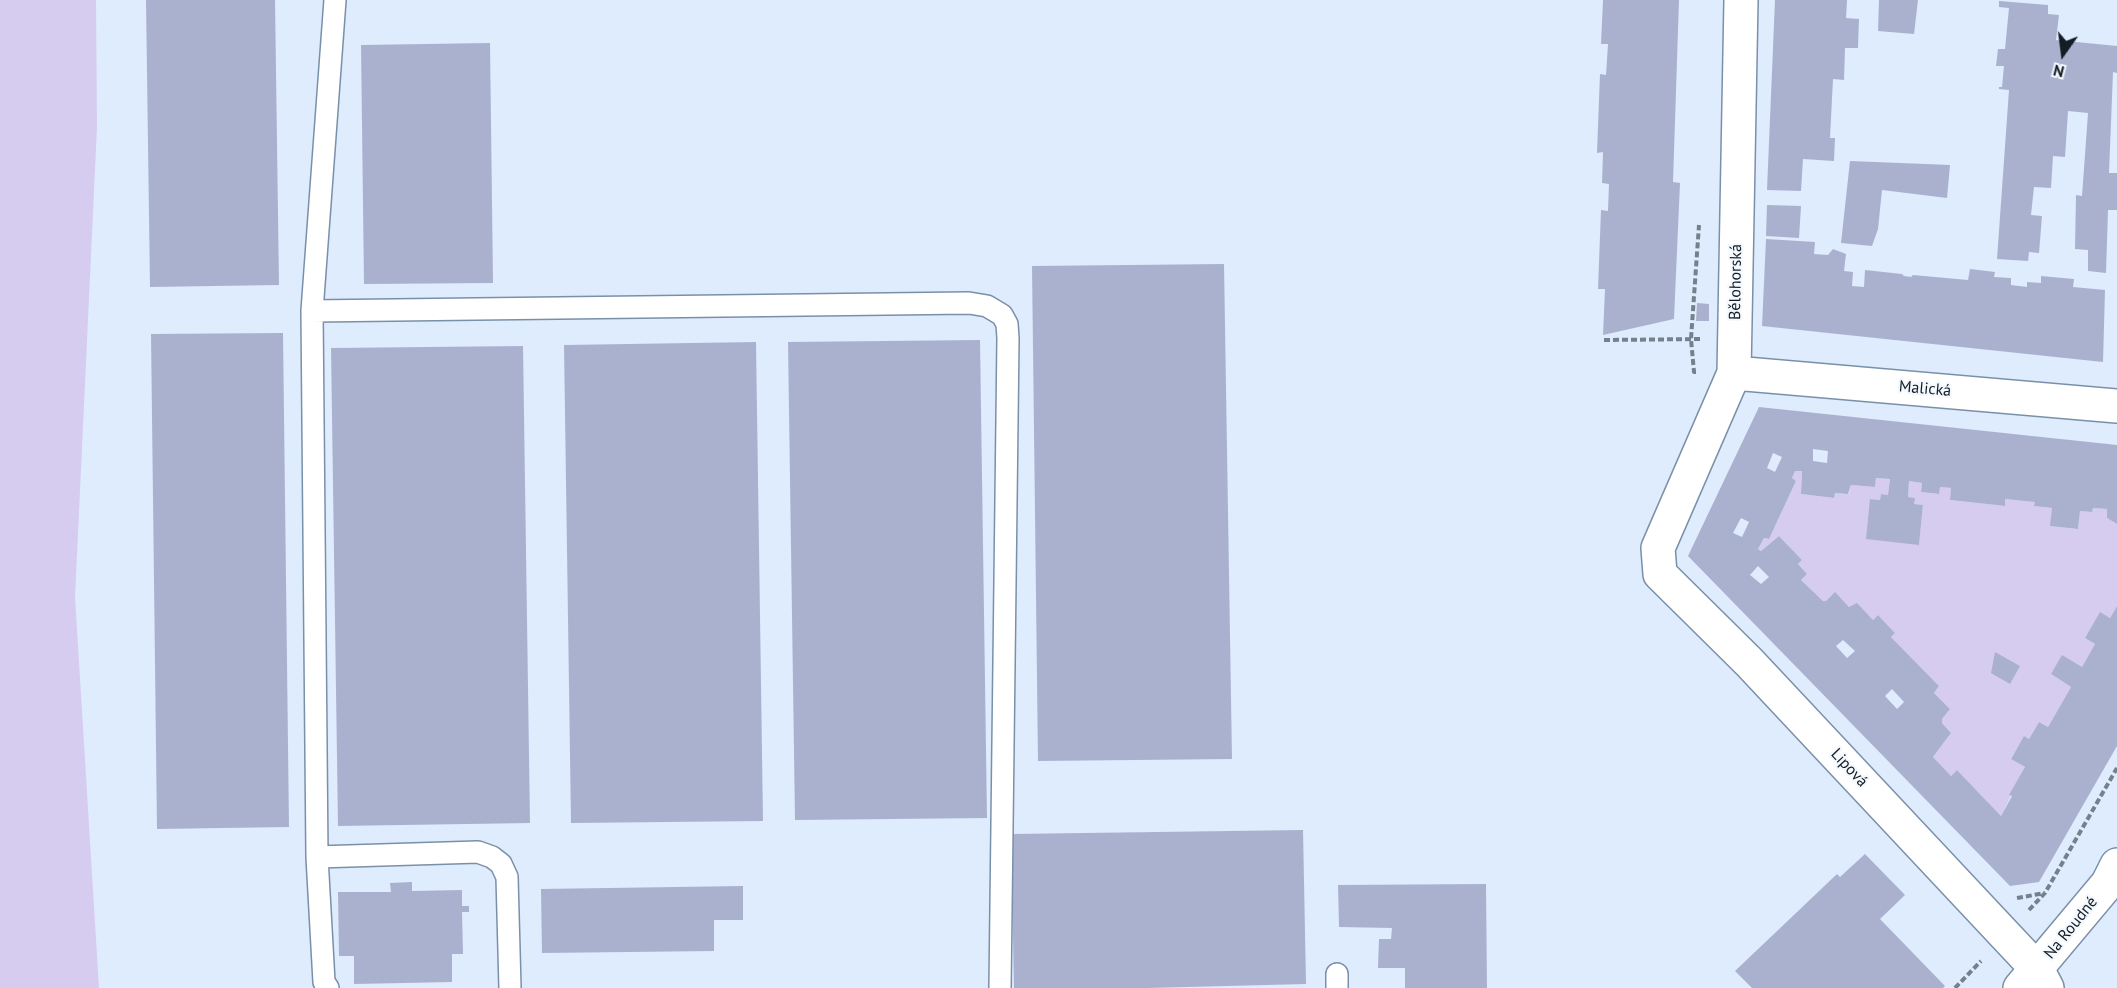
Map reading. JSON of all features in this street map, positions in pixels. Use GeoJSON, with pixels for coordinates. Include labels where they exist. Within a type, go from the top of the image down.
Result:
{"type":"FeatureCollection","features":[{"type":"Feature","properties":{"kind":"street","name":"Bělohorská"},"geometry":{"type":"LineString","coordinates":[[1658,548],[1734,373],[1741,0]]}},
{"type":"Feature","properties":{"kind":"street","name":"Malická"},"geometry":{"type":"LineString","coordinates":[[1734,373],[2117,406]]}},
{"type":"Feature","properties":{"kind":"street","name":"Lipová"},"geometry":{"type":"LineString","coordinates":[[1658,548],[1660,574],[1749,662],[2006,935],[2035,982]]}},
{"type":"Feature","properties":{"kind":"street","name":"Na Roudné"},"geometry":{"type":"LineString","coordinates":[[2035,982],[2108,883],[2117,865]]}},
{"type":"Feature","properties":{"kind":"lane"},"geometry":{"type":"LineString","coordinates":[[328,988],[324,982],[317,857],[312,311],[335,0]]}},
{"type":"Feature","properties":{"kind":"lane"},"geometry":{"type":"LineString","coordinates":[[312,311],[969,303],[987,306],[1002,315],[1007,324],[1008,338],[1000,988]]}},
{"type":"Feature","properties":{"kind":"lane"},"geometry":{"type":"LineString","coordinates":[[317,857],[478,852],[492,856],[501,864],[507,878],[510,988]]}},
{"type":"Feature","properties":{"kind":"path"},"geometry":{"type":"LineString","coordinates":[[1955,988],[2046,893],[2117,768]]}},
{"type":"Feature","properties":{"kind":"path"},"geometry":{"type":"LineString","coordinates":[[2010,899],[2046,893]]}},
{"type":"Feature","properties":{"kind":"shaded area"},"geometry":{"type":"Polygon","coordinates":[[[0,0],[96,0],[97,127],[75,597],[99,988],[0,988],[0,0]]]}},
{"type":"Feature","properties":{"kind":"shaded area"},"geometry":{"type":"Polygon","coordinates":[[[1795,471],[1802,471],[1801,494],[1833,498],[1835,493],[1849,494],[1851,485],[1875,487],[1876,478],[1890,479],[1888,495],[1881,494],[1880,500],[1870,499],[1919,544],[1923,505],[1914,504],[1914,498],[1908,497],[1909,481],[1922,483],[1921,492],[1938,494],[1940,487],[1951,488],[1950,500],[2004,506],[2005,499],[2035,502],[2035,506],[2052,508],[2051,526],[2078,529],[2080,511],[2092,512],[2093,508],[2107,509],[2107,518],[2117,524],[2117,606],[2110,618],[2100,613],[2085,638],[2095,644],[2082,667],[2051,674],[2071,687],[2048,727],[2039,722],[2029,739],[2024,737],[2011,758],[2025,767],[2001,816],[1957,770],[1951,776],[1933,757],[1951,733],[1942,723],[1942,719],[1950,709],[1934,693],[1939,686],[1891,637],[1895,633],[1878,615],[1873,620],[1857,604],[1849,607],[1835,593],[1823,601],[1801,580],[1807,574],[1798,564],[1802,560],[1779,536],[1761,551],[1758,549],[1764,538],[1769,539],[1796,481],[1792,478],[1795,471]]]}},
{"type":"Feature","properties":{"kind":"building"},"geometry":{"type":"Polygon","coordinates":[[[146,0],[275,0],[279,285],[150,287],[146,0]]]}},
{"type":"Feature","properties":{"kind":"building"},"geometry":{"type":"Polygon","coordinates":[[[1603,0],[1679,0],[1673,182],[1680,183],[1674,319],[1603,335],[1605,289],[1598,289],[1601,210],[1608,211],[1609,184],[1602,183],[1603,152],[1597,153],[1600,74],[1606,75],[1608,44],[1601,44],[1603,0]]]}},
{"type":"Feature","properties":{"kind":"building"},"geometry":{"type":"Polygon","coordinates":[[[1775,0],[1847,0],[1846,18],[1859,19],[1858,48],[1845,48],[1844,80],[1833,79],[1830,138],[1835,138],[1834,161],[1803,159],[1801,191],[1767,190],[1775,0]]]}},
{"type":"Feature","properties":{"kind":"building"},"geometry":{"type":"Polygon","coordinates":[[[1879,0],[1918,0],[1914,34],[1878,31],[1879,0]]]}},
{"type":"Feature","properties":{"kind":"building"},"geometry":{"type":"Polygon","coordinates":[[[1999,1],[2048,5],[2048,14],[2059,15],[2056,40],[2117,46],[2117,73],[2113,72],[2109,173],[2117,173],[2117,210],[2108,210],[2106,273],[2088,271],[2088,250],[2075,249],[2076,195],[2082,196],[2088,113],[2068,111],[2065,157],[2053,156],[2051,188],[2034,187],[2031,215],[2042,216],[2039,253],[2029,252],[2028,261],[1997,259],[2009,90],[1999,89],[2002,87],[2004,66],[1996,66],[1998,49],[2005,49],[2009,8],[1999,7],[1999,1]]]}},
{"type":"Feature","properties":{"kind":"building"},"geometry":{"type":"Polygon","coordinates":[[[490,43],[493,283],[364,284],[361,45],[490,43]]]}},
{"type":"Feature","properties":{"kind":"building"},"geometry":{"type":"Polygon","coordinates":[[[1850,161],[1950,165],[1947,198],[1882,190],[1878,229],[1872,246],[1841,243],[1850,161]]]}},
{"type":"Feature","properties":{"kind":"building"},"geometry":{"type":"Polygon","coordinates":[[[1767,205],[1801,206],[1799,238],[1766,236],[1767,205]]]}},
{"type":"Feature","properties":{"kind":"building"},"geometry":{"type":"Polygon","coordinates":[[[1766,239],[1815,242],[1814,254],[1828,255],[1833,249],[1846,254],[1844,271],[1853,272],[1852,286],[1864,287],[1865,270],[1911,277],[1913,275],[1968,280],[1970,269],[1995,272],[1994,277],[2011,278],[2011,285],[2027,287],[2027,282],[2041,283],[2041,276],[2074,279],[2073,287],[2105,290],[2103,362],[1762,326],[1766,239]]]}},
{"type":"Feature","properties":{"kind":"building"},"geometry":{"type":"Polygon","coordinates":[[[1224,264],[1232,759],[1038,761],[1032,266],[1224,264]]]}},
{"type":"Feature","properties":{"kind":"building"},"geometry":{"type":"Polygon","coordinates":[[[1697,303],[1709,304],[1709,321],[1696,321],[1697,303]]]}},
{"type":"Feature","properties":{"kind":"building"},"geometry":{"type":"Polygon","coordinates":[[[283,333],[289,827],[157,829],[151,334],[283,333]]]}},
{"type":"Feature","properties":{"kind":"building"},"geometry":{"type":"Polygon","coordinates":[[[980,340],[987,818],[795,820],[788,342],[980,340]]]}},
{"type":"Feature","properties":{"kind":"building"},"geometry":{"type":"Polygon","coordinates":[[[756,342],[763,821],[571,823],[564,345],[756,342]]]}},
{"type":"Feature","properties":{"kind":"building"},"geometry":{"type":"Polygon","coordinates":[[[523,346],[530,823],[338,826],[331,348],[523,346]]]}},
{"type":"Feature","properties":{"kind":"building"},"geometry":{"type":"Polygon","coordinates":[[[1759,407],[2117,445],[2117,524],[2107,518],[2107,509],[2093,508],[2092,512],[2080,511],[2078,529],[2050,526],[2052,508],[2034,506],[2035,502],[2005,499],[2005,506],[1950,500],[1951,488],[1940,487],[1939,494],[1921,492],[1922,483],[1909,481],[1908,497],[1915,498],[1914,504],[1923,505],[1919,545],[1866,539],[1870,499],[1880,500],[1881,494],[1888,495],[1890,479],[1876,478],[1875,487],[1851,485],[1848,494],[1835,493],[1834,498],[1801,494],[1802,471],[1795,471],[1792,478],[1796,481],[1769,539],[1764,538],[1758,549],[1761,551],[1779,536],[1802,560],[1798,564],[1807,574],[1801,580],[1823,601],[1835,592],[1849,607],[1857,603],[1873,620],[1878,615],[1895,633],[1891,637],[1939,686],[1934,693],[1950,709],[1942,719],[1942,723],[1951,733],[1933,757],[1951,776],[1957,770],[2001,816],[2012,796],[2009,795],[2025,767],[2011,759],[2024,736],[2029,739],[2039,722],[2048,727],[2071,687],[2051,674],[2062,655],[2082,667],[2095,644],[2085,638],[2100,612],[2110,618],[2117,606],[2117,746],[2039,882],[2010,886],[1688,556],[1759,407]],[[1813,449],[1813,461],[1827,463],[1828,451],[1813,449]],[[1773,453],[1767,468],[1775,472],[1782,457],[1773,453]],[[1741,518],[1733,533],[1742,537],[1749,522],[1741,518]],[[1758,566],[1750,575],[1761,584],[1769,577],[1758,566]],[[1843,640],[1836,646],[1847,658],[1855,651],[1843,640]],[[1892,689],[1885,696],[1897,709],[1904,702],[1892,689]]]}},
{"type":"Feature","properties":{"kind":"building"},"geometry":{"type":"Polygon","coordinates":[[[1995,652],[2020,666],[2010,684],[1991,673],[1995,652]]]}},
{"type":"Feature","properties":{"kind":"building"},"geometry":{"type":"Polygon","coordinates":[[[1303,830],[1306,984],[1147,988],[1014,988],[1011,834],[1303,830]]]}},
{"type":"Feature","properties":{"kind":"building"},"geometry":{"type":"Polygon","coordinates":[[[1865,854],[1905,895],[1880,919],[1945,986],[1943,988],[1752,988],[1735,971],[1837,874],[1840,877],[1865,854]]]}},
{"type":"Feature","properties":{"kind":"building"},"geometry":{"type":"Polygon","coordinates":[[[412,882],[412,891],[462,890],[462,906],[469,906],[469,912],[462,912],[463,954],[452,954],[452,982],[354,984],[354,956],[339,956],[338,892],[391,892],[390,883],[412,882]]]}},
{"type":"Feature","properties":{"kind":"building"},"geometry":{"type":"Polygon","coordinates":[[[1486,884],[1487,988],[1405,988],[1405,968],[1378,968],[1379,939],[1391,939],[1392,928],[1339,927],[1338,885],[1486,884]]]}},
{"type":"Feature","properties":{"kind":"building"},"geometry":{"type":"Polygon","coordinates":[[[743,886],[743,920],[714,920],[714,951],[542,953],[541,889],[743,886]]]}}]}
